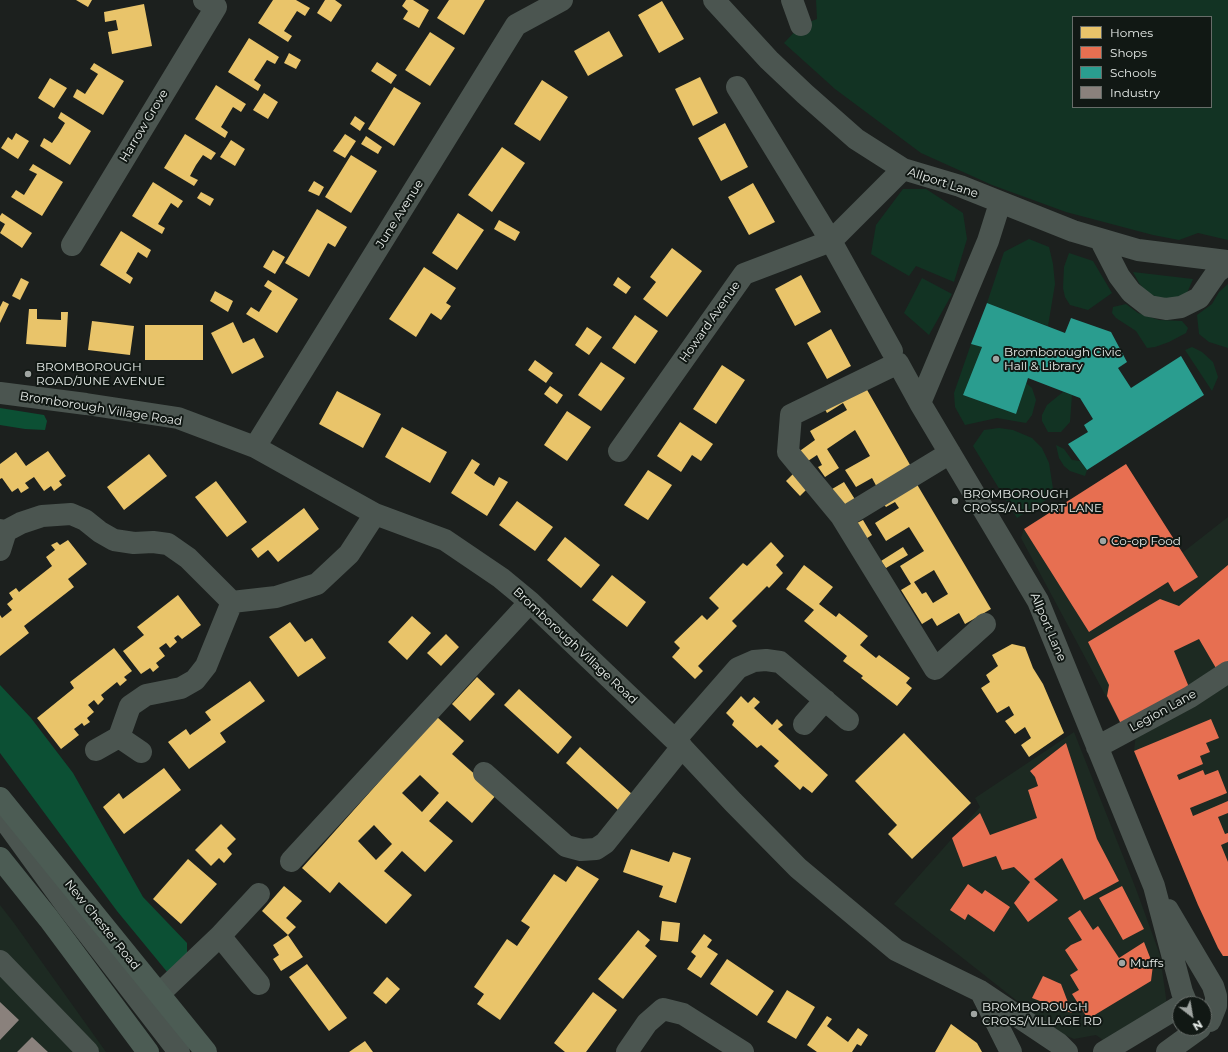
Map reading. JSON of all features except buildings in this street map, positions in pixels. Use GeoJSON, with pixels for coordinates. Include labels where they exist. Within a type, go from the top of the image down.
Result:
{"type":"FeatureCollection","features":[{"type":"Feature","properties":{"kind":"highway","name":"New Chester Road"},"geometry":{"type":"LineString","coordinates":[[0,798],[158,995],[206,1052]]}},
{"type":"Feature","properties":{"kind":"highway"},"geometry":{"type":"LineString","coordinates":[[0,858],[49,919],[144,1048]]}},
{"type":"Feature","properties":{"kind":"street","name":"June Avenue"},"geometry":{"type":"LineString","coordinates":[[256,447],[516,25],[562,0]]}},
{"type":"Feature","properties":{"kind":"street","name":"Allport Lane"},"geometry":{"type":"LineString","coordinates":[[714,0],[769,60],[805,94],[856,139],[903,170],[960,186],[1073,231],[1138,250],[1228,262]]}},
{"type":"Feature","properties":{"kind":"street"},"geometry":{"type":"LineString","coordinates":[[792,0],[800,25]]}},
{"type":"Feature","properties":{"kind":"street","name":"Harrow Grove"},"geometry":{"type":"LineString","coordinates":[[72,245],[214,2]]}},
{"type":"Feature","properties":{"kind":"street","name":"Allport Lane"},"geometry":{"type":"LineString","coordinates":[[737,87],[831,241],[920,403],[1038,601],[1154,886]]}},
{"type":"Feature","properties":{"kind":"street","name":"Howard Avenue"},"geometry":{"type":"LineString","coordinates":[[619,451],[744,274],[831,241],[903,170]]}},
{"type":"Feature","properties":{"kind":"street"},"geometry":{"type":"LineString","coordinates":[[920,403],[988,240],[1000,203]]}},
{"type":"Feature","properties":{"kind":"street"},"geometry":{"type":"LineString","coordinates":[[1100,239],[1119,276],[1131,292],[1149,306],[1166,309],[1181,307],[1199,298],[1217,272],[1228,262]]}},
{"type":"Feature","properties":{"kind":"street"},"geometry":{"type":"LineString","coordinates":[[895,357],[791,415],[788,452],[843,518],[935,669],[985,624]]}},
{"type":"Feature","properties":{"kind":"street","name":"Bromborough Village Road"},"geometry":{"type":"LineString","coordinates":[[0,393],[178,418],[256,447],[375,514],[445,540],[501,578],[530,602],[678,743],[798,868],[896,950],[980,991],[1059,1044],[1067,1052]]}},
{"type":"Feature","properties":{"kind":"street"},"geometry":{"type":"LineString","coordinates":[[843,518],[950,453]]}},
{"type":"Feature","properties":{"kind":"street"},"geometry":{"type":"LineString","coordinates":[[2,537],[21,523],[42,516],[71,514],[85,520],[100,532],[114,540],[134,544],[153,542],[168,544],[188,558],[232,602]]}},
{"type":"Feature","properties":{"kind":"street"},"geometry":{"type":"LineString","coordinates":[[232,602],[276,597],[317,584],[349,554],[375,514]]}},
{"type":"Feature","properties":{"kind":"street"},"geometry":{"type":"LineString","coordinates":[[96,750],[119,737],[130,706],[146,695],[181,688],[195,680],[206,666],[232,602]]}},
{"type":"Feature","properties":{"kind":"street"},"geometry":{"type":"LineString","coordinates":[[291,861],[530,602]]}},
{"type":"Feature","properties":{"kind":"street"},"geometry":{"type":"LineString","coordinates":[[484,773],[566,846],[581,850],[596,849],[605,843],[678,743],[738,668],[754,661],[766,660],[780,662],[848,720]]}},
{"type":"Feature","properties":{"kind":"street","name":"Legion Lane"},"geometry":{"type":"LineString","coordinates":[[1097,747],[1190,696],[1228,672]]}},
{"type":"Feature","properties":{"kind":"street"},"geometry":{"type":"LineString","coordinates":[[804,724],[825,700]]}},
{"type":"Feature","properties":{"kind":"street"},"geometry":{"type":"LineString","coordinates":[[119,737],[141,752]]}},
{"type":"Feature","properties":{"kind":"street"},"geometry":{"type":"LineString","coordinates":[[0,814],[69,909],[179,1052]]}},
{"type":"Feature","properties":{"kind":"street"},"geometry":{"type":"LineString","coordinates":[[1154,886],[1221,982]]}},
{"type":"Feature","properties":{"kind":"street"},"geometry":{"type":"LineString","coordinates":[[1154,886],[1194,996]]}},
{"type":"Feature","properties":{"kind":"street"},"geometry":{"type":"LineString","coordinates":[[158,995],[220,936],[259,894]]}},
{"type":"Feature","properties":{"kind":"street"},"geometry":{"type":"LineString","coordinates":[[220,936],[259,984]]}},
{"type":"Feature","properties":{"kind":"street"},"geometry":{"type":"LineString","coordinates":[[0,960],[88,1052]]}},
{"type":"Feature","properties":{"kind":"street"},"geometry":{"type":"LineString","coordinates":[[1212,996],[1221,982]]}},
{"type":"Feature","properties":{"kind":"street"},"geometry":{"type":"LineString","coordinates":[[1212,1008],[1216,1006],[1216,996],[1221,982]]}},
{"type":"Feature","properties":{"kind":"street"},"geometry":{"type":"LineString","coordinates":[[980,991],[1011,1052]]}},
{"type":"Feature","properties":{"kind":"street"},"geometry":{"type":"LineString","coordinates":[[627,1052],[647,1023],[663,1009],[683,1014],[743,1052]]}},
{"type":"Feature","properties":{"kind":"street"},"geometry":{"type":"LineString","coordinates":[[1104,1052],[1172,1025]]}},
{"type":"Feature","properties":{"kind":"street"},"geometry":{"type":"LineString","coordinates":[[1167,1052],[1181,1036]]}},
{"type":"Feature","properties":{"kind":"shaded area"},"geometry":{"type":"Polygon","coordinates":[[[1126,464],[1182,553],[1228,517],[1228,956],[1223,956],[1198,905],[1134,751],[1137,723],[1124,730],[1021,538],[1024,529],[1126,464]]]}},
{"type":"Feature","properties":{"kind":"shaded area"},"geometry":{"type":"Polygon","coordinates":[[[1074,732],[1136,889],[1160,955],[1167,1005],[1107,1043],[1096,1035],[1074,1039],[1054,1030],[894,904],[980,807],[975,798],[1074,732]]]}},
{"type":"Feature","properties":{"kind":"shaded area"},"geometry":{"type":"Polygon","coordinates":[[[0,905],[14,923],[106,1052],[0,1052],[0,905]]]}},
{"type":"Feature","properties":{"kind":"green space"},"geometry":{"type":"Polygon","coordinates":[[[816,0],[1228,0],[1228,240],[1198,233],[1179,240],[1153,235],[1066,212],[992,185],[921,153],[835,89],[784,43],[801,25],[817,19],[816,0]]]}},
{"type":"Feature","properties":{"kind":"green space"},"geometry":{"type":"Polygon","coordinates":[[[903,189],[926,189],[963,213],[967,239],[954,282],[916,266],[909,276],[871,254],[876,225],[903,189]]]}},
{"type":"Feature","properties":{"kind":"green space"},"geometry":{"type":"Polygon","coordinates":[[[1029,239],[1049,247],[1053,264],[1055,284],[1048,326],[987,303],[1004,252],[1029,239]]]}},
{"type":"Feature","properties":{"kind":"green space"},"geometry":{"type":"Polygon","coordinates":[[[1069,253],[1093,261],[1112,293],[1088,310],[1070,305],[1065,297],[1063,288],[1064,267],[1069,253]]]}},
{"type":"Feature","properties":{"kind":"green space"},"geometry":{"type":"Polygon","coordinates":[[[1133,272],[1193,279],[1187,293],[1174,299],[1161,299],[1147,293],[1133,272]]]}},
{"type":"Feature","properties":{"kind":"green space"},"geometry":{"type":"Polygon","coordinates":[[[922,278],[952,294],[929,335],[904,313],[922,278]]]}},
{"type":"Feature","properties":{"kind":"green space"},"geometry":{"type":"Polygon","coordinates":[[[1228,284],[1228,348],[1209,342],[1199,334],[1197,315],[1212,304],[1219,292],[1228,284]]]}},
{"type":"Feature","properties":{"kind":"green space"},"geometry":{"type":"Polygon","coordinates":[[[1126,304],[1138,313],[1159,320],[1182,321],[1188,328],[1186,333],[1169,342],[1147,348],[1136,331],[1116,318],[1112,313],[1113,307],[1126,304]]]}},
{"type":"Feature","properties":{"kind":"green space"},"geometry":{"type":"Polygon","coordinates":[[[971,344],[982,347],[963,395],[1016,414],[1026,383],[1032,388],[1036,400],[1032,415],[1026,423],[997,418],[965,425],[955,407],[954,393],[971,344]]]}},
{"type":"Feature","properties":{"kind":"green space"},"geometry":{"type":"Polygon","coordinates":[[[1192,347],[1202,352],[1213,362],[1218,377],[1212,391],[1185,350],[1192,347]]]}},
{"type":"Feature","properties":{"kind":"green space"},"geometry":{"type":"Polygon","coordinates":[[[1063,392],[1072,395],[1070,422],[1061,432],[1048,432],[1042,421],[1042,415],[1047,405],[1063,392]]]}},
{"type":"Feature","properties":{"kind":"green space"},"geometry":{"type":"Polygon","coordinates":[[[0,408],[44,415],[47,421],[45,430],[25,429],[0,425],[0,408]]]}},
{"type":"Feature","properties":{"kind":"green space"},"geometry":{"type":"Polygon","coordinates":[[[999,428],[1013,430],[1032,438],[1042,448],[1049,463],[1054,495],[1017,518],[973,446],[984,430],[999,428]]]}},
{"type":"Feature","properties":{"kind":"green space"},"geometry":{"type":"Polygon","coordinates":[[[1056,445],[1064,449],[1072,460],[1080,461],[1087,470],[1085,476],[1070,471],[1064,466],[1059,458],[1056,445]]]}},
{"type":"Feature","properties":{"kind":"green space"},"geometry":{"type":"Polygon","coordinates":[[[0,685],[31,718],[73,773],[143,897],[187,943],[187,958],[168,973],[117,911],[0,753],[0,685]]]}},
{"type":"Feature","properties":{"kind":"place","name":"Bromborough Civic Hall & Library"},"geometry":{"type":"Point","coordinates":[996,359]}},
{"type":"Feature","properties":{"kind":"place","name":"BROMBOROUGH ROAD/JUNE AVENUE"},"geometry":{"type":"Point","coordinates":[28,374]}},
{"type":"Feature","properties":{"kind":"place","name":"BROMBOROUGH CROSS/ALLPORT LANE"},"geometry":{"type":"Point","coordinates":[955,501]}},
{"type":"Feature","properties":{"kind":"place","name":"Co-op Food"},"geometry":{"type":"Point","coordinates":[1103,541]}},
{"type":"Feature","properties":{"kind":"place","name":"Muffs"},"geometry":{"type":"Point","coordinates":[1122,963]}},
{"type":"Feature","properties":{"kind":"place","name":"BROMBOROUGH CROSS/VILLAGE RD"},"geometry":{"type":"Point","coordinates":[974,1014]}}]}
